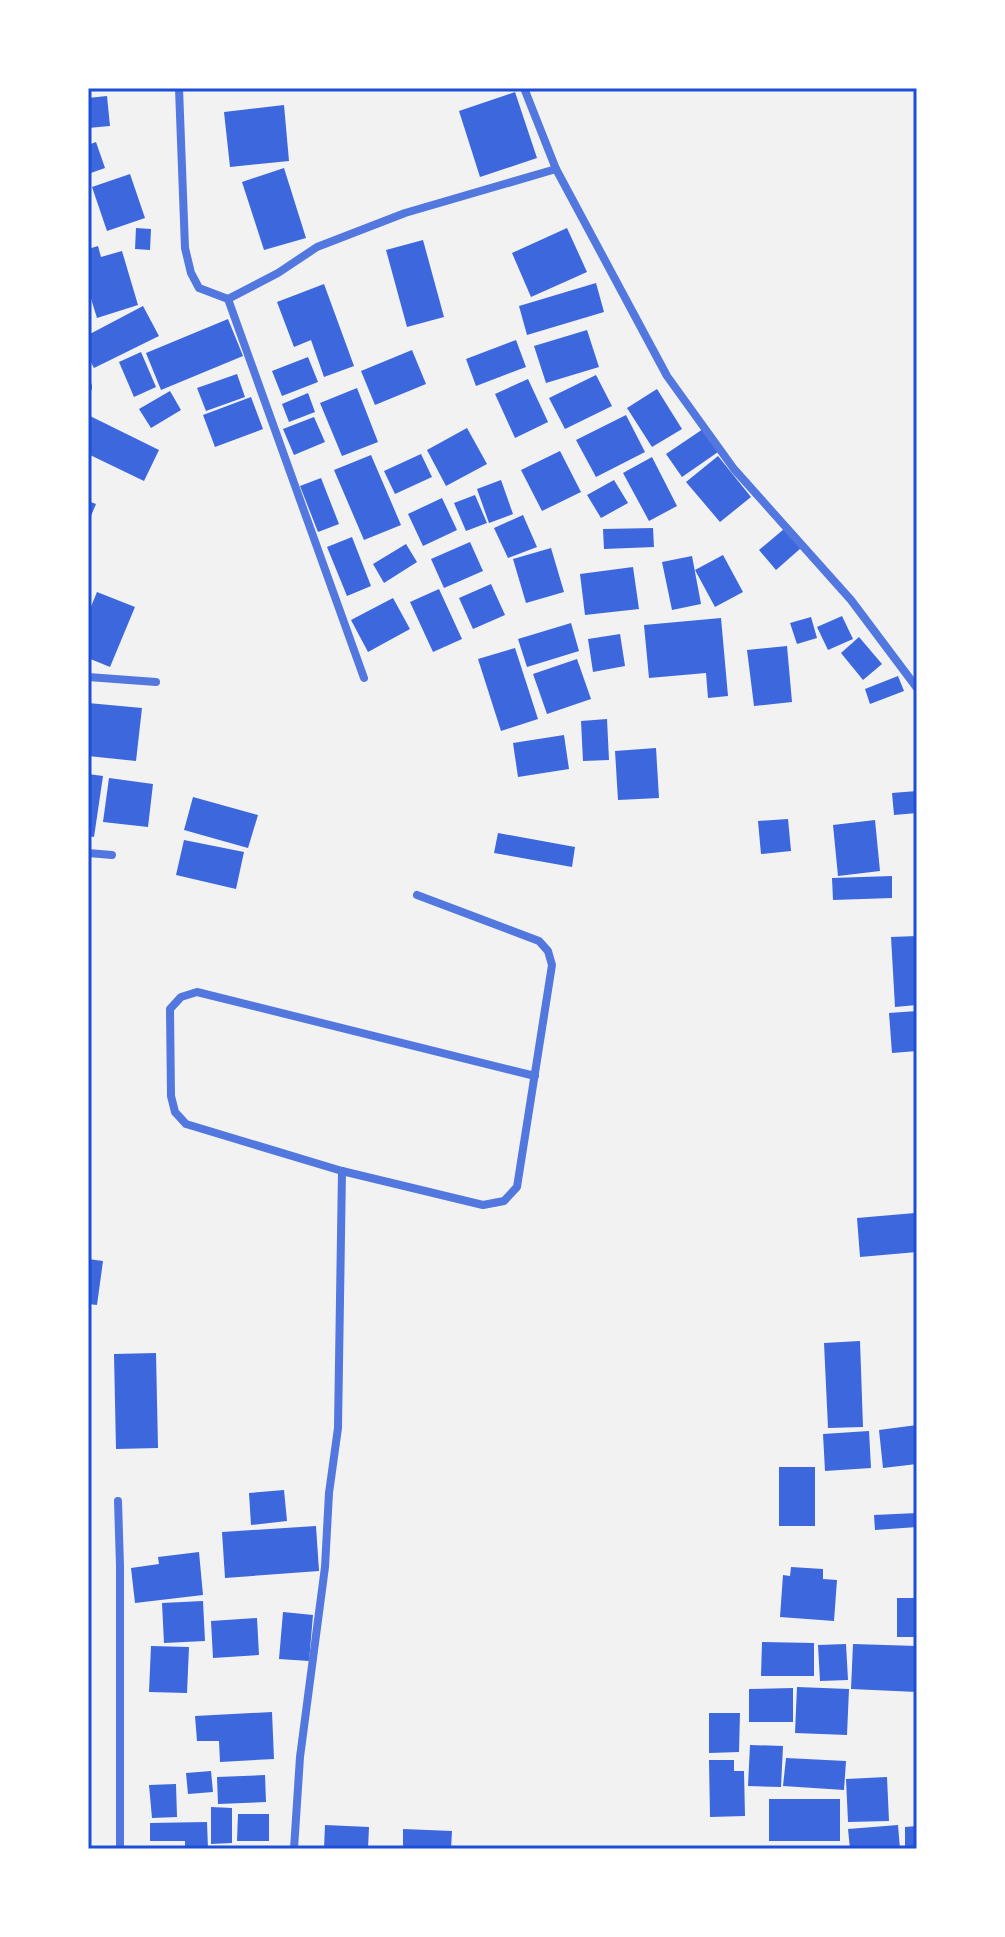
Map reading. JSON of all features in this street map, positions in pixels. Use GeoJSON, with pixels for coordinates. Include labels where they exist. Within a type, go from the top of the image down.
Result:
{"type":"FeatureCollection","features":[{"type":"Feature","properties":{"kind":"street"},"geometry":{"type":"LineString","coordinates":[[179,88],[185,248],[191,273],[199,288],[228,299],[278,273],[317,247],[405,213],[556,169]]}},
{"type":"Feature","properties":{"kind":"street"},"geometry":{"type":"LineString","coordinates":[[524,88],[556,169],[667,376],[734,469],[851,600],[917,688]]}},
{"type":"Feature","properties":{"kind":"street"},"geometry":{"type":"LineString","coordinates":[[228,299],[364,678]]}},
{"type":"Feature","properties":{"kind":"street"},"geometry":{"type":"LineString","coordinates":[[88,677],[156,682]]}},
{"type":"Feature","properties":{"kind":"street"},"geometry":{"type":"LineString","coordinates":[[88,853],[112,855]]}},
{"type":"Feature","properties":{"kind":"street"},"geometry":{"type":"LineString","coordinates":[[417,895],[539,941],[548,951],[552,965],[535,1076],[517,1187],[504,1201],[483,1205],[342,1171],[186,1124],[175,1112],[171,1096],[170,1009],[181,997],[197,992],[535,1076]]}},
{"type":"Feature","properties":{"kind":"street"},"geometry":{"type":"LineString","coordinates":[[294,1849],[300,1757],[325,1567],[329,1493],[338,1428],[342,1171]]}},
{"type":"Feature","properties":{"kind":"street"},"geometry":{"type":"LineString","coordinates":[[118,1501],[120,1849]]}},
{"type":"Feature","properties":{"kind":"building"},"geometry":{"type":"Polygon","coordinates":[[[515,92],[537,158],[480,177],[459,111],[515,92]]]}},
{"type":"Feature","properties":{"kind":"building"},"geometry":{"type":"Polygon","coordinates":[[[107,96],[110,126],[88,128],[88,98],[107,96]]]}},
{"type":"Feature","properties":{"kind":"building"},"geometry":{"type":"Polygon","coordinates":[[[284,105],[289,161],[230,167],[224,112],[284,105]]]}},
{"type":"Feature","properties":{"kind":"building"},"geometry":{"type":"Polygon","coordinates":[[[96,142],[105,168],[88,174],[88,145],[96,142]]]}},
{"type":"Feature","properties":{"kind":"building"},"geometry":{"type":"Polygon","coordinates":[[[284,168],[306,238],[264,250],[242,182],[284,168]]]}},
{"type":"Feature","properties":{"kind":"building"},"geometry":{"type":"Polygon","coordinates":[[[130,174],[145,218],[107,231],[92,187],[130,174]]]}},
{"type":"Feature","properties":{"kind":"building"},"geometry":{"type":"Polygon","coordinates":[[[136,228],[151,229],[150,250],[135,249],[136,228]]]}},
{"type":"Feature","properties":{"kind":"building"},"geometry":{"type":"Polygon","coordinates":[[[567,228],[587,272],[531,297],[512,253],[567,228]]]}},
{"type":"Feature","properties":{"kind":"building"},"geometry":{"type":"Polygon","coordinates":[[[423,240],[444,317],[407,327],[386,250],[423,240]]]}},
{"type":"Feature","properties":{"kind":"building"},"geometry":{"type":"Polygon","coordinates":[[[98,246],[101,257],[122,251],[138,305],[97,318],[88,289],[88,249],[98,246]]]}},
{"type":"Feature","properties":{"kind":"building"},"geometry":{"type":"Polygon","coordinates":[[[596,283],[604,312],[527,335],[519,306],[596,283]]]}},
{"type":"Feature","properties":{"kind":"building"},"geometry":{"type":"Polygon","coordinates":[[[324,284],[354,366],[324,377],[311,340],[294,347],[277,302],[324,284]]]}},
{"type":"Feature","properties":{"kind":"building"},"geometry":{"type":"Polygon","coordinates":[[[143,306],[159,336],[94,368],[88,357],[88,335],[143,306]]]}},
{"type":"Feature","properties":{"kind":"building"},"geometry":{"type":"Polygon","coordinates":[[[228,319],[243,356],[161,390],[146,353],[228,319]]]}},
{"type":"Feature","properties":{"kind":"building"},"geometry":{"type":"Polygon","coordinates":[[[587,330],[599,367],[546,383],[534,346],[587,330]]]}},
{"type":"Feature","properties":{"kind":"building"},"geometry":{"type":"Polygon","coordinates":[[[516,340],[526,367],[476,386],[466,359],[516,340]]]}},
{"type":"Feature","properties":{"kind":"building"},"geometry":{"type":"Polygon","coordinates":[[[412,350],[426,384],[375,405],[361,371],[412,350]]]}},
{"type":"Feature","properties":{"kind":"building"},"geometry":{"type":"Polygon","coordinates":[[[141,352],[156,387],[134,397],[119,362],[141,352]]]}},
{"type":"Feature","properties":{"kind":"building"},"geometry":{"type":"Polygon","coordinates":[[[308,357],[318,382],[282,396],[272,371],[308,357]]]}},
{"type":"Feature","properties":{"kind":"building"},"geometry":{"type":"Polygon","coordinates":[[[237,374],[245,397],[206,411],[197,388],[237,374]]]}},
{"type":"Feature","properties":{"kind":"building"},"geometry":{"type":"Polygon","coordinates":[[[596,375],[612,406],[565,429],[549,398],[596,375]]]}},
{"type":"Feature","properties":{"kind":"building"},"geometry":{"type":"Polygon","coordinates":[[[528,379],[548,422],[515,438],[495,394],[528,379]]]}},
{"type":"Feature","properties":{"kind":"building"},"geometry":{"type":"Polygon","coordinates":[[[357,388],[378,442],[342,456],[320,403],[357,388]]]}},
{"type":"Feature","properties":{"kind":"building"},"geometry":{"type":"Polygon","coordinates":[[[657,389],[682,429],[652,447],[627,408],[657,389]]]}},
{"type":"Feature","properties":{"kind":"building"},"geometry":{"type":"Polygon","coordinates":[[[170,391],[181,410],[151,428],[139,409],[170,391]]]}},
{"type":"Feature","properties":{"kind":"building"},"geometry":{"type":"Polygon","coordinates":[[[308,393],[315,412],[289,422],[282,404],[308,393]]]}},
{"type":"Feature","properties":{"kind":"building"},"geometry":{"type":"Polygon","coordinates":[[[251,397],[263,429],[215,447],[203,415],[251,397]]]}},
{"type":"Feature","properties":{"kind":"building"},"geometry":{"type":"Polygon","coordinates":[[[88,415],[159,450],[144,481],[88,454],[88,415]]]}},
{"type":"Feature","properties":{"kind":"building"},"geometry":{"type":"Polygon","coordinates":[[[626,415],[645,452],[596,477],[576,440],[626,415]]]}},
{"type":"Feature","properties":{"kind":"building"},"geometry":{"type":"Polygon","coordinates":[[[314,417],[325,442],[294,455],[283,429],[314,417]]]}},
{"type":"Feature","properties":{"kind":"building"},"geometry":{"type":"Polygon","coordinates":[[[467,428],[487,464],[446,486],[427,450],[467,428]]]}},
{"type":"Feature","properties":{"kind":"building"},"geometry":{"type":"Polygon","coordinates":[[[703,429],[718,452],[682,477],[666,454],[703,429]]]}},
{"type":"Feature","properties":{"kind":"building"},"geometry":{"type":"Polygon","coordinates":[[[560,451],[581,492],[542,511],[521,470],[560,451]]]}},
{"type":"Feature","properties":{"kind":"building"},"geometry":{"type":"Polygon","coordinates":[[[421,454],[432,477],[395,494],[384,471],[421,454]]]}},
{"type":"Feature","properties":{"kind":"building"},"geometry":{"type":"Polygon","coordinates":[[[371,455],[401,525],[364,540],[334,470],[371,455]]]}},
{"type":"Feature","properties":{"kind":"building"},"geometry":{"type":"Polygon","coordinates":[[[718,456],[751,497],[720,522],[686,482],[718,456]]]}},
{"type":"Feature","properties":{"kind":"building"},"geometry":{"type":"Polygon","coordinates":[[[652,457],[677,506],[649,521],[623,473],[652,457]]]}},
{"type":"Feature","properties":{"kind":"building"},"geometry":{"type":"Polygon","coordinates":[[[321,478],[339,524],[318,532],[300,486],[321,478]]]}},
{"type":"Feature","properties":{"kind":"building"},"geometry":{"type":"Polygon","coordinates":[[[501,480],[513,514],[489,523],[477,489],[501,480]]]}},
{"type":"Feature","properties":{"kind":"building"},"geometry":{"type":"Polygon","coordinates":[[[614,480],[628,503],[601,518],[587,495],[614,480]]]}},
{"type":"Feature","properties":{"kind":"building"},"geometry":{"type":"Polygon","coordinates":[[[475,495],[487,523],[466,531],[454,503],[475,495]]]}},
{"type":"Feature","properties":{"kind":"building"},"geometry":{"type":"Polygon","coordinates":[[[442,498],[457,530],[423,546],[408,514],[442,498]]]}},
{"type":"Feature","properties":{"kind":"building"},"geometry":{"type":"Polygon","coordinates":[[[88,501],[96,504],[88,523],[88,501]]]}},
{"type":"Feature","properties":{"kind":"building"},"geometry":{"type":"Polygon","coordinates":[[[523,515],[537,547],[508,558],[494,528],[523,515]]]}},
{"type":"Feature","properties":{"kind":"building"},"geometry":{"type":"Polygon","coordinates":[[[653,528],[654,547],[604,549],[603,529],[653,528]]]}},
{"type":"Feature","properties":{"kind":"building"},"geometry":{"type":"Polygon","coordinates":[[[784,529],[801,548],[776,570],[759,550],[784,529]]]}},
{"type":"Feature","properties":{"kind":"building"},"geometry":{"type":"Polygon","coordinates":[[[352,537],[371,586],[347,596],[327,547],[352,537]]]}},
{"type":"Feature","properties":{"kind":"building"},"geometry":{"type":"Polygon","coordinates":[[[470,542],[483,571],[444,588],[431,559],[470,542]]]}},
{"type":"Feature","properties":{"kind":"building"},"geometry":{"type":"Polygon","coordinates":[[[406,544],[417,562],[384,583],[373,564],[406,544]]]}},
{"type":"Feature","properties":{"kind":"building"},"geometry":{"type":"Polygon","coordinates":[[[551,548],[564,592],[526,603],[513,559],[551,548]]]}},
{"type":"Feature","properties":{"kind":"building"},"geometry":{"type":"Polygon","coordinates":[[[723,555],[743,592],[715,607],[695,570],[723,555]]]}},
{"type":"Feature","properties":{"kind":"building"},"geometry":{"type":"Polygon","coordinates":[[[692,556],[701,604],[672,610],[662,562],[692,556]]]}},
{"type":"Feature","properties":{"kind":"building"},"geometry":{"type":"Polygon","coordinates":[[[633,567],[639,609],[585,615],[580,574],[633,567]]]}},
{"type":"Feature","properties":{"kind":"building"},"geometry":{"type":"Polygon","coordinates":[[[491,584],[505,615],[473,629],[459,598],[491,584]]]}},
{"type":"Feature","properties":{"kind":"building"},"geometry":{"type":"Polygon","coordinates":[[[439,589],[462,639],[433,652],[410,602],[439,589]]]}},
{"type":"Feature","properties":{"kind":"building"},"geometry":{"type":"Polygon","coordinates":[[[97,592],[135,607],[110,667],[88,658],[88,614],[97,592]]]}},
{"type":"Feature","properties":{"kind":"building"},"geometry":{"type":"Polygon","coordinates":[[[393,598],[410,629],[368,652],[351,620],[393,598]]]}},
{"type":"Feature","properties":{"kind":"building"},"geometry":{"type":"Polygon","coordinates":[[[842,616],[853,639],[828,650],[817,627],[842,616]]]}},
{"type":"Feature","properties":{"kind":"building"},"geometry":{"type":"Polygon","coordinates":[[[811,617],[817,638],[797,644],[790,623],[811,617]]]}},
{"type":"Feature","properties":{"kind":"building"},"geometry":{"type":"Polygon","coordinates":[[[721,618],[728,696],[708,698],[706,673],[649,678],[644,625],[721,618]]]}},
{"type":"Feature","properties":{"kind":"building"},"geometry":{"type":"Polygon","coordinates":[[[571,623],[579,651],[527,667],[518,639],[571,623]]]}},
{"type":"Feature","properties":{"kind":"building"},"geometry":{"type":"Polygon","coordinates":[[[620,634],[625,666],[593,672],[588,639],[620,634]]]}},
{"type":"Feature","properties":{"kind":"building"},"geometry":{"type":"Polygon","coordinates":[[[859,637],[882,664],[863,680],[841,653],[859,637]]]}},
{"type":"Feature","properties":{"kind":"building"},"geometry":{"type":"Polygon","coordinates":[[[787,646],[792,702],[754,706],[747,650],[787,646]]]}},
{"type":"Feature","properties":{"kind":"building"},"geometry":{"type":"Polygon","coordinates":[[[515,648],[538,719],[501,731],[478,659],[515,648]]]}},
{"type":"Feature","properties":{"kind":"building"},"geometry":{"type":"Polygon","coordinates":[[[577,659],[591,699],[547,714],[533,674],[577,659]]]}},
{"type":"Feature","properties":{"kind":"building"},"geometry":{"type":"Polygon","coordinates":[[[898,676],[904,691],[870,704],[865,689],[898,676]]]}},
{"type":"Feature","properties":{"kind":"building"},"geometry":{"type":"Polygon","coordinates":[[[88,703],[142,708],[136,761],[88,756],[88,703]]]}},
{"type":"Feature","properties":{"kind":"building"},"geometry":{"type":"Polygon","coordinates":[[[607,719],[609,760],[583,761],[581,721],[607,719]]]}},
{"type":"Feature","properties":{"kind":"building"},"geometry":{"type":"Polygon","coordinates":[[[564,735],[569,769],[518,777],[513,743],[564,735]]]}},
{"type":"Feature","properties":{"kind":"building"},"geometry":{"type":"Polygon","coordinates":[[[656,748],[659,798],[618,800],[615,751],[656,748]]]}},
{"type":"Feature","properties":{"kind":"building"},"geometry":{"type":"Polygon","coordinates":[[[88,774],[103,776],[94,837],[88,836],[88,774]]]}},
{"type":"Feature","properties":{"kind":"building"},"geometry":{"type":"Polygon","coordinates":[[[109,778],[153,784],[148,827],[103,822],[109,778]]]}},
{"type":"Feature","properties":{"kind":"building"},"geometry":{"type":"Polygon","coordinates":[[[917,791],[917,813],[894,815],[892,793],[917,791]]]}},
{"type":"Feature","properties":{"kind":"building"},"geometry":{"type":"Polygon","coordinates":[[[193,797],[258,815],[248,848],[184,830],[193,797]]]}},
{"type":"Feature","properties":{"kind":"building"},"geometry":{"type":"Polygon","coordinates":[[[788,819],[791,851],[761,854],[758,821],[788,819]]]}},
{"type":"Feature","properties":{"kind":"building"},"geometry":{"type":"Polygon","coordinates":[[[875,820],[880,871],[838,876],[833,825],[875,820]]]}},
{"type":"Feature","properties":{"kind":"building"},"geometry":{"type":"Polygon","coordinates":[[[498,833],[575,847],[572,867],[494,853],[498,833]]]}},
{"type":"Feature","properties":{"kind":"building"},"geometry":{"type":"Polygon","coordinates":[[[184,840],[244,852],[236,889],[176,875],[184,840]]]}},
{"type":"Feature","properties":{"kind":"building"},"geometry":{"type":"Polygon","coordinates":[[[892,876],[892,898],[833,900],[832,878],[892,876]]]}},
{"type":"Feature","properties":{"kind":"building"},"geometry":{"type":"Polygon","coordinates":[[[917,936],[917,1005],[895,1007],[891,937],[917,936]]]}},
{"type":"Feature","properties":{"kind":"building"},"geometry":{"type":"Polygon","coordinates":[[[917,1011],[917,1051],[892,1053],[889,1013],[917,1011]]]}},
{"type":"Feature","properties":{"kind":"building"},"geometry":{"type":"Polygon","coordinates":[[[915,1213],[917,1252],[860,1257],[857,1218],[915,1213]]]}},
{"type":"Feature","properties":{"kind":"building"},"geometry":{"type":"Polygon","coordinates":[[[88,1259],[103,1261],[97,1305],[88,1304],[88,1259]]]}},
{"type":"Feature","properties":{"kind":"building"},"geometry":{"type":"Polygon","coordinates":[[[860,1341],[863,1427],[828,1428],[824,1343],[860,1341]]]}},
{"type":"Feature","properties":{"kind":"building"},"geometry":{"type":"Polygon","coordinates":[[[156,1353],[158,1448],[116,1449],[114,1354],[156,1353]]]}},
{"type":"Feature","properties":{"kind":"building"},"geometry":{"type":"Polygon","coordinates":[[[917,1425],[917,1464],[883,1468],[879,1430],[917,1425]]]}},
{"type":"Feature","properties":{"kind":"building"},"geometry":{"type":"Polygon","coordinates":[[[869,1431],[871,1468],[825,1471],[823,1434],[869,1431]]]}},
{"type":"Feature","properties":{"kind":"building"},"geometry":{"type":"Polygon","coordinates":[[[779,1467],[815,1467],[815,1526],[779,1526],[779,1467]]]}},
{"type":"Feature","properties":{"kind":"building"},"geometry":{"type":"Polygon","coordinates":[[[284,1490],[287,1521],[251,1525],[249,1493],[284,1490]]]}},
{"type":"Feature","properties":{"kind":"building"},"geometry":{"type":"Polygon","coordinates":[[[917,1513],[917,1527],[875,1530],[874,1515],[917,1513]]]}},
{"type":"Feature","properties":{"kind":"building"},"geometry":{"type":"Polygon","coordinates":[[[316,1526],[319,1571],[225,1578],[222,1532],[316,1526]]]}},
{"type":"Feature","properties":{"kind":"building"},"geometry":{"type":"Polygon","coordinates":[[[199,1552],[203,1595],[135,1603],[131,1568],[159,1564],[158,1557],[199,1552]]]}},
{"type":"Feature","properties":{"kind":"building"},"geometry":{"type":"Polygon","coordinates":[[[791,1567],[823,1569],[823,1579],[837,1580],[834,1621],[780,1617],[783,1575],[790,1576],[791,1567]]]}},
{"type":"Feature","properties":{"kind":"building"},"geometry":{"type":"Polygon","coordinates":[[[897,1598],[917,1598],[917,1637],[897,1637],[897,1598]]]}},
{"type":"Feature","properties":{"kind":"building"},"geometry":{"type":"Polygon","coordinates":[[[203,1601],[205,1641],[164,1643],[162,1603],[203,1601]]]}},
{"type":"Feature","properties":{"kind":"building"},"geometry":{"type":"Polygon","coordinates":[[[283,1612],[313,1615],[309,1661],[279,1659],[283,1612]]]}},
{"type":"Feature","properties":{"kind":"building"},"geometry":{"type":"Polygon","coordinates":[[[257,1618],[259,1655],[213,1658],[211,1621],[257,1618]]]}},
{"type":"Feature","properties":{"kind":"building"},"geometry":{"type":"Polygon","coordinates":[[[762,1642],[814,1643],[814,1676],[761,1676],[762,1642]]]}},
{"type":"Feature","properties":{"kind":"building"},"geometry":{"type":"Polygon","coordinates":[[[846,1644],[848,1680],[820,1681],[818,1645],[846,1644]]]}},
{"type":"Feature","properties":{"kind":"building"},"geometry":{"type":"Polygon","coordinates":[[[853,1644],[917,1646],[917,1692],[851,1689],[853,1644]]]}},
{"type":"Feature","properties":{"kind":"building"},"geometry":{"type":"Polygon","coordinates":[[[151,1646],[189,1647],[187,1693],[149,1692],[151,1646]]]}},
{"type":"Feature","properties":{"kind":"building"},"geometry":{"type":"Polygon","coordinates":[[[797,1687],[849,1689],[847,1735],[795,1733],[797,1687]]]}},
{"type":"Feature","properties":{"kind":"building"},"geometry":{"type":"Polygon","coordinates":[[[793,1688],[793,1722],[749,1722],[749,1689],[793,1688]]]}},
{"type":"Feature","properties":{"kind":"building"},"geometry":{"type":"Polygon","coordinates":[[[272,1712],[274,1759],[220,1762],[219,1741],[197,1741],[195,1716],[272,1712]]]}},
{"type":"Feature","properties":{"kind":"building"},"geometry":{"type":"Polygon","coordinates":[[[709,1713],[740,1713],[739,1752],[709,1753],[709,1713]]]}},
{"type":"Feature","properties":{"kind":"building"},"geometry":{"type":"Polygon","coordinates":[[[750,1745],[783,1746],[781,1787],[748,1786],[750,1745]]]}},
{"type":"Feature","properties":{"kind":"building"},"geometry":{"type":"Polygon","coordinates":[[[786,1758],[846,1761],[844,1790],[783,1786],[786,1758]]]}},
{"type":"Feature","properties":{"kind":"building"},"geometry":{"type":"Polygon","coordinates":[[[709,1760],[734,1760],[734,1771],[744,1771],[745,1816],[710,1817],[709,1760]]]}},
{"type":"Feature","properties":{"kind":"building"},"geometry":{"type":"Polygon","coordinates":[[[211,1771],[213,1792],[188,1794],[186,1773],[211,1771]]]}},
{"type":"Feature","properties":{"kind":"building"},"geometry":{"type":"Polygon","coordinates":[[[265,1775],[266,1802],[218,1804],[217,1777],[265,1775]]]}},
{"type":"Feature","properties":{"kind":"building"},"geometry":{"type":"Polygon","coordinates":[[[887,1777],[889,1821],[848,1822],[846,1779],[887,1777]]]}},
{"type":"Feature","properties":{"kind":"building"},"geometry":{"type":"Polygon","coordinates":[[[176,1784],[177,1817],[152,1818],[149,1785],[176,1784]]]}},
{"type":"Feature","properties":{"kind":"building"},"geometry":{"type":"Polygon","coordinates":[[[769,1799],[840,1799],[840,1841],[769,1841],[769,1799]]]}},
{"type":"Feature","properties":{"kind":"building"},"geometry":{"type":"Polygon","coordinates":[[[211,1807],[232,1808],[232,1843],[211,1844],[211,1807]]]}},
{"type":"Feature","properties":{"kind":"building"},"geometry":{"type":"Polygon","coordinates":[[[238,1814],[269,1814],[269,1841],[237,1841],[238,1814]]]}},
{"type":"Feature","properties":{"kind":"building"},"geometry":{"type":"Polygon","coordinates":[[[207,1822],[208,1849],[185,1849],[185,1841],[150,1841],[150,1823],[207,1822]]]}},
{"type":"Feature","properties":{"kind":"building"},"geometry":{"type":"Polygon","coordinates":[[[325,1825],[369,1827],[368,1849],[324,1849],[325,1825]]]}},
{"type":"Feature","properties":{"kind":"building"},"geometry":{"type":"Polygon","coordinates":[[[898,1825],[900,1849],[850,1849],[848,1829],[898,1825]]]}},
{"type":"Feature","properties":{"kind":"building"},"geometry":{"type":"Polygon","coordinates":[[[917,1826],[917,1849],[905,1849],[905,1827],[917,1826]]]}},
{"type":"Feature","properties":{"kind":"building"},"geometry":{"type":"Polygon","coordinates":[[[403,1829],[452,1831],[451,1849],[403,1849],[403,1829]]]}}]}
